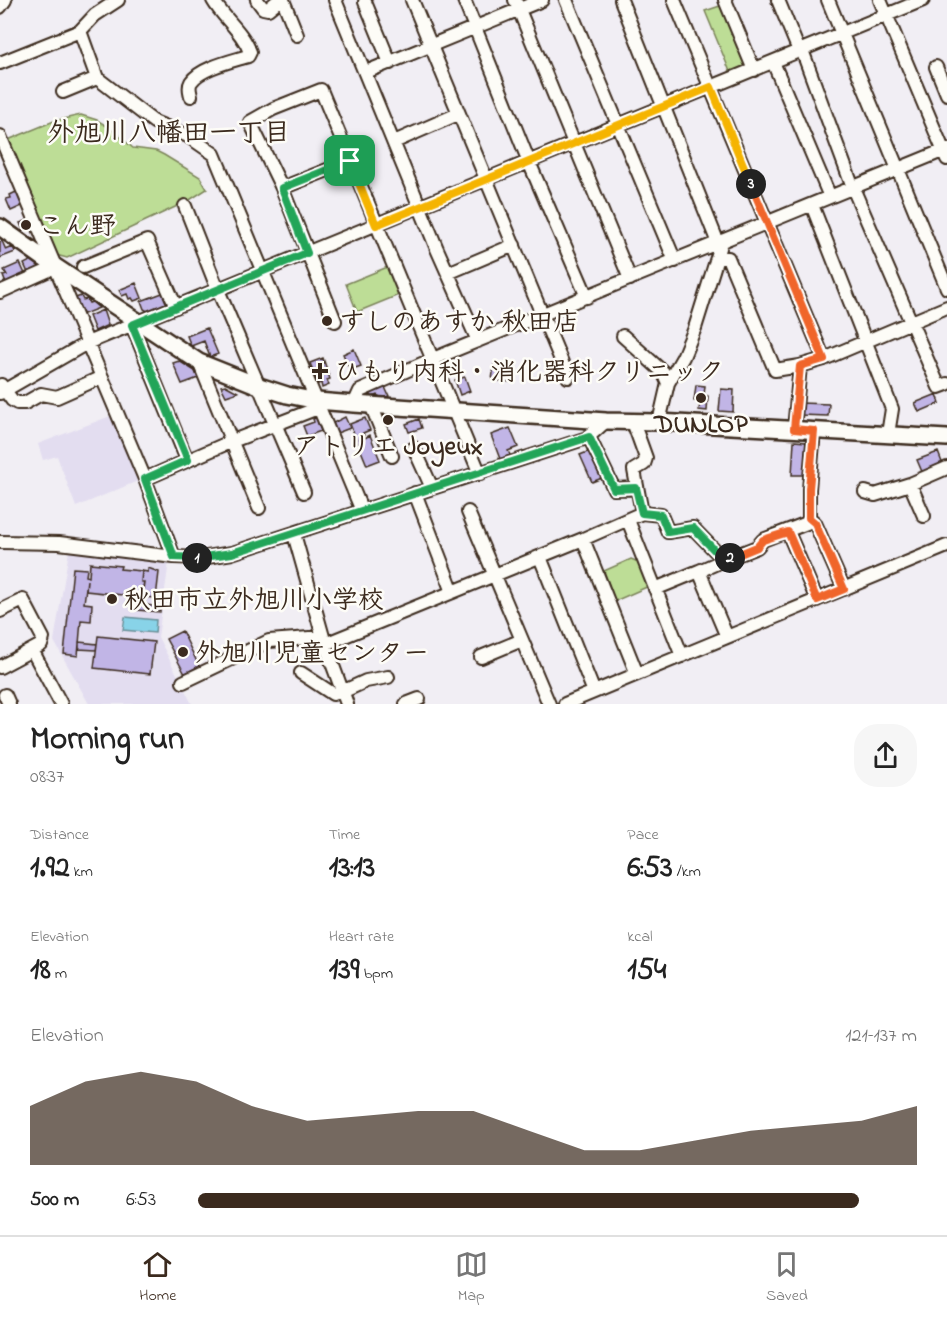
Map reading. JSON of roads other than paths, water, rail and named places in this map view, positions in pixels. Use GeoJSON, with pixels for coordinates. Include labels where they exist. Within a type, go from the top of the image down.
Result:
{"type":"FeatureCollection","features":[{"type":"Feature","properties":{"kind":"main road"},"geometry":{"type":"LineString","coordinates":[[0,227],[136,323],[199,362],[260,386],[318,404],[354,404],[606,421],[947,438]]}},
{"type":"Feature","properties":{"kind":"street"},"geometry":{"type":"LineString","coordinates":[[0,7],[5,0]]}},
{"type":"Feature","properties":{"kind":"street"},"geometry":{"type":"LineString","coordinates":[[0,63],[80,31],[103,4],[118,0]]}},
{"type":"Feature","properties":{"kind":"street"},"geometry":{"type":"LineString","coordinates":[[191,96],[189,88],[191,82],[200,75],[218,65],[248,56],[250,52],[233,25],[218,10],[213,0]]}},
{"type":"Feature","properties":{"kind":"street"},"geometry":{"type":"LineString","coordinates":[[257,0],[263,8],[268,9],[281,0],[297,35]]}},
{"type":"Feature","properties":{"kind":"street"},"geometry":{"type":"LineString","coordinates":[[335,0],[478,341]]}},
{"type":"Feature","properties":{"kind":"street"},"geometry":{"type":"LineString","coordinates":[[412,0],[568,377]]}},
{"type":"Feature","properties":{"kind":"street"},"geometry":{"type":"LineString","coordinates":[[464,0],[529,162],[587,297]]}},
{"type":"Feature","properties":{"kind":"street"},"geometry":{"type":"LineString","coordinates":[[366,72],[475,27],[517,5],[542,0]]}},
{"type":"Feature","properties":{"kind":"street"},"geometry":{"type":"LineString","coordinates":[[566,0],[675,261]]}},
{"type":"Feature","properties":{"kind":"street"},"geometry":{"type":"LineString","coordinates":[[621,0],[720,248],[695,328],[683,357],[668,383],[659,422]]}},
{"type":"Feature","properties":{"kind":"street"},"geometry":{"type":"LineString","coordinates":[[674,0],[824,359]]}},
{"type":"Feature","properties":{"kind":"street"},"geometry":{"type":"LineString","coordinates":[[725,0],[754,70]]}},
{"type":"Feature","properties":{"kind":"street"},"geometry":{"type":"LineString","coordinates":[[778,0],[800,50],[853,188],[939,387],[947,384]]}},
{"type":"Feature","properties":{"kind":"street"},"geometry":{"type":"LineString","coordinates":[[828,0],[947,288]]}},
{"type":"Feature","properties":{"kind":"street"},"geometry":{"type":"LineString","coordinates":[[354,404],[360,391],[433,360],[898,169],[946,153],[880,0]]}},
{"type":"Feature","properties":{"kind":"street"},"geometry":{"type":"LineString","coordinates":[[102,377],[57,397],[41,394],[25,403],[18,403],[1,389],[87,343],[923,0]]}},
{"type":"Feature","properties":{"kind":"street"},"geometry":{"type":"LineString","coordinates":[[365,2],[390,63]]}},
{"type":"Feature","properties":{"kind":"street"},"geometry":{"type":"LineString","coordinates":[[517,5],[630,279]]}},
{"type":"Feature","properties":{"kind":"street"},"geometry":{"type":"LineString","coordinates":[[80,31],[97,78],[154,122],[188,136],[214,154],[362,511]]}},
{"type":"Feature","properties":{"kind":"street"},"geometry":{"type":"LineString","coordinates":[[773,62],[830,197]]}},
{"type":"Feature","properties":{"kind":"street"},"geometry":{"type":"LineString","coordinates":[[936,67],[947,94]]}},
{"type":"Feature","properties":{"kind":"street"},"geometry":{"type":"LineString","coordinates":[[63,92],[97,78]]}},
{"type":"Feature","properties":{"kind":"street"},"geometry":{"type":"LineString","coordinates":[[335,321],[282,188],[250,122],[321,90],[480,474]]}},
{"type":"Feature","properties":{"kind":"street"},"geometry":{"type":"LineString","coordinates":[[394,142],[458,114]]}},
{"type":"Feature","properties":{"kind":"street"},"geometry":{"type":"LineString","coordinates":[[0,136],[145,479],[174,557]]}},
{"type":"Feature","properties":{"kind":"street"},"geometry":{"type":"LineString","coordinates":[[282,188],[350,161]]}},
{"type":"Feature","properties":{"kind":"street"},"geometry":{"type":"LineString","coordinates":[[812,205],[892,409],[888,434]]}},
{"type":"Feature","properties":{"kind":"street"},"geometry":{"type":"LineString","coordinates":[[185,206],[218,290],[304,492]]}},
{"type":"Feature","properties":{"kind":"street"},"geometry":{"type":"LineString","coordinates":[[83,267],[147,241],[176,307]]}},
{"type":"Feature","properties":{"kind":"street"},"geometry":{"type":"LineString","coordinates":[[448,273],[514,245]]}},
{"type":"Feature","properties":{"kind":"street"},"geometry":{"type":"LineString","coordinates":[[717,258],[728,258],[776,370],[824,359],[947,307]]}},
{"type":"Feature","properties":{"kind":"street"},"geometry":{"type":"LineString","coordinates":[[0,292],[47,271],[53,265]]}},
{"type":"Feature","properties":{"kind":"street"},"geometry":{"type":"LineString","coordinates":[[136,323],[188,460]]}},
{"type":"Feature","properties":{"kind":"street"},"geometry":{"type":"LineString","coordinates":[[623,336],[663,372],[668,383]]}},
{"type":"Feature","properties":{"kind":"street"},"geometry":{"type":"LineString","coordinates":[[199,362],[258,508]]}},
{"type":"Feature","properties":{"kind":"street"},"geometry":{"type":"LineString","coordinates":[[794,429],[800,366]]}},
{"type":"Feature","properties":{"kind":"street"},"geometry":{"type":"LineString","coordinates":[[145,479],[318,404]]}},
{"type":"Feature","properties":{"kind":"street"},"geometry":{"type":"LineString","coordinates":[[371,405],[392,456]]}},
{"type":"Feature","properties":{"kind":"street"},"geometry":{"type":"LineString","coordinates":[[0,542],[59,543],[174,557],[201,558],[232,553],[589,437],[606,421]]}},
{"type":"Feature","properties":{"kind":"street"},"geometry":{"type":"LineString","coordinates":[[633,422],[646,458],[644,464],[634,470],[642,513]]}},
{"type":"Feature","properties":{"kind":"street"},"geometry":{"type":"LineString","coordinates":[[655,589],[757,547],[763,540],[807,523],[814,431]]}},
{"type":"Feature","properties":{"kind":"street"},"geometry":{"type":"LineString","coordinates":[[589,437],[614,489],[636,488]]}},
{"type":"Feature","properties":{"kind":"street"},"geometry":{"type":"LineString","coordinates":[[414,448],[432,488]]}},
{"type":"Feature","properties":{"kind":"street"},"geometry":{"type":"LineString","coordinates":[[865,492],[874,495],[910,484],[947,468]]}},
{"type":"Feature","properties":{"kind":"street"},"geometry":{"type":"LineString","coordinates":[[910,484],[924,516]]}},
{"type":"Feature","properties":{"kind":"street"},"geometry":{"type":"LineString","coordinates":[[415,493],[453,592]]}},
{"type":"Feature","properties":{"kind":"street"},"geometry":{"type":"LineString","coordinates":[[468,512],[549,704]]}},
{"type":"Feature","properties":{"kind":"street"},"geometry":{"type":"LineString","coordinates":[[183,682],[269,641],[324,640],[453,592],[642,513],[661,515],[668,532],[693,528],[724,560]]}},
{"type":"Feature","properties":{"kind":"street"},"geometry":{"type":"LineString","coordinates":[[809,518],[815,523],[844,589]]}},
{"type":"Feature","properties":{"kind":"street"},"geometry":{"type":"LineString","coordinates":[[628,520],[682,656]]}},
{"type":"Feature","properties":{"kind":"street"},"geometry":{"type":"LineString","coordinates":[[788,532],[817,600]]}},
{"type":"Feature","properties":{"kind":"street"},"geometry":{"type":"LineString","coordinates":[[294,534],[324,640],[344,698]]}},
{"type":"Feature","properties":{"kind":"street"},"geometry":{"type":"LineString","coordinates":[[583,539],[637,674]]}},
{"type":"Feature","properties":{"kind":"street"},"geometry":{"type":"LineString","coordinates":[[565,704],[947,546]]}},
{"type":"Feature","properties":{"kind":"street"},"geometry":{"type":"LineString","coordinates":[[540,556],[594,692]]}},
{"type":"Feature","properties":{"kind":"street"},"geometry":{"type":"LineString","coordinates":[[699,571],[727,637]]}},
{"type":"Feature","properties":{"kind":"street"},"geometry":{"type":"LineString","coordinates":[[0,611],[23,600],[44,638],[41,645],[0,667]]}},
{"type":"Feature","properties":{"kind":"street"},"geometry":{"type":"LineString","coordinates":[[481,657],[522,640]]}},
{"type":"Feature","properties":{"kind":"street"},"geometry":{"type":"LineString","coordinates":[[32,650],[61,704]]}},
{"type":"Feature","properties":{"kind":"street"},"geometry":{"type":"LineString","coordinates":[[301,674],[333,694],[344,698]]}},
{"type":"Feature","properties":{"kind":"street"},"geometry":{"type":"LineString","coordinates":[[344,698],[366,681],[388,677]]}},
{"type":"Feature","properties":{"kind":"street"},"geometry":{"type":"LineString","coordinates":[[406,704],[419,699]]}},
{"type":"Feature","properties":{"kind":"water"},"geometry":{"type":"Polygon","coordinates":[[[125,617],[156,620],[155,633],[123,630],[125,617]]]}},
{"type":"Feature","properties":{"kind":"place","name":"こん野"},"geometry":{"type":"Point","coordinates":[26,225]}},
{"type":"Feature","properties":{"kind":"place","name":"すしのあすか 秋田店"},"geometry":{"type":"Point","coordinates":[327,321]}},
{"type":"Feature","properties":{"kind":"place","name":"ひもり内科・消化器科クリニック"},"geometry":{"type":"Point","coordinates":[320,371]}},
{"type":"Feature","properties":{"kind":"place","name":"DUNLOP"},"geometry":{"type":"Point","coordinates":[701,398]}},
{"type":"Feature","properties":{"kind":"place","name":"アトリエ Joyeux"},"geometry":{"type":"Point","coordinates":[388,420]}},
{"type":"Feature","properties":{"kind":"place","name":"秋田市立外旭川小学校"},"geometry":{"type":"Point","coordinates":[112,599]}},
{"type":"Feature","properties":{"kind":"place","name":"外旭川児童センター"},"geometry":{"type":"Point","coordinates":[183,652]}},
{"type":"Feature","properties":{"kind":"district","name":"外旭川八幡田一丁目"},"geometry":{"type":"Point","coordinates":[169,132]}}]}
